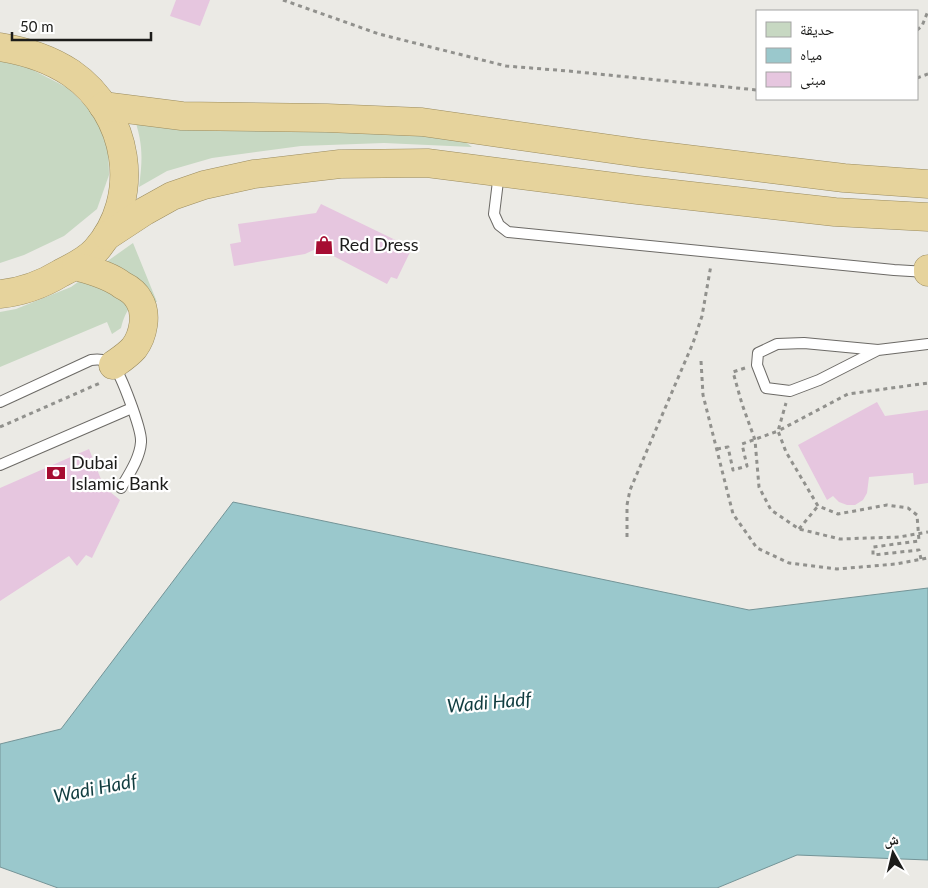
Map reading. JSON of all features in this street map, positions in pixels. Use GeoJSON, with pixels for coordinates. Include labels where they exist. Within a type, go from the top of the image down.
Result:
{"type":"FeatureCollection","features":[{"type":"Feature","properties":{"kind":"highway"},"geometry":{"type":"LineString","coordinates":[[0,47],[31,54],[54,63],[73,74],[94,94],[116,130],[124,156],[126,184],[119,213],[107,236],[94,252],[76,266],[53,278],[29,288],[0,294]]}},
{"type":"Feature","properties":{"kind":"highway"},"geometry":{"type":"LineString","coordinates":[[103,106],[182,116],[327,118],[422,122],[844,178],[928,184]]}},
{"type":"Feature","properties":{"kind":"highway"},"geometry":{"type":"LineString","coordinates":[[499,172],[504,134]]}},
{"type":"Feature","properties":{"kind":"highway"},"geometry":{"type":"LineString","coordinates":[[107,236],[172,196],[204,185],[254,174],[349,164],[426,163],[638,190],[835,212],[928,217]]}},
{"type":"Feature","properties":{"kind":"highway"},"geometry":{"type":"LineString","coordinates":[[76,266],[113,279],[122,284],[140,300],[144,315],[139,340],[133,349],[105,362]]}},
{"type":"Feature","properties":{"kind":"lane"},"geometry":{"type":"LineString","coordinates":[[499,172],[494,214],[499,225],[508,232],[928,271]]}},
{"type":"Feature","properties":{"kind":"lane"},"geometry":{"type":"LineString","coordinates":[[878,350],[819,380],[790,391],[766,388],[757,365],[758,353],[777,344],[804,343],[878,350],[928,344]]}},
{"type":"Feature","properties":{"kind":"lane"},"geometry":{"type":"LineString","coordinates":[[0,402],[91,360],[105,362],[132,408],[138,423],[141,442],[136,459],[122,488]]}},
{"type":"Feature","properties":{"kind":"lane"},"geometry":{"type":"LineString","coordinates":[[0,464],[132,408]]}},
{"type":"Feature","properties":{"kind":"path"},"geometry":{"type":"LineString","coordinates":[[283,0],[379,34],[506,66],[756,90]]}},
{"type":"Feature","properties":{"kind":"path"},"geometry":{"type":"LineString","coordinates":[[918,29],[922,26],[928,11]]}},
{"type":"Feature","properties":{"kind":"path"},"geometry":{"type":"LineString","coordinates":[[627,537],[627,506],[630,490],[693,343],[702,316],[713,252]]}},
{"type":"Feature","properties":{"kind":"path"},"geometry":{"type":"LineString","coordinates":[[702,361],[703,395],[733,514],[756,548],[789,563],[836,569],[896,564],[928,558]]}},
{"type":"Feature","properties":{"kind":"path"},"geometry":{"type":"LineString","coordinates":[[0,427],[108,380],[105,362]]}},
{"type":"Feature","properties":{"kind":"path"},"geometry":{"type":"LineString","coordinates":[[757,365],[733,372],[754,440],[759,487],[771,510],[799,529],[840,539],[899,537],[928,532]]}},
{"type":"Feature","properties":{"kind":"path"},"geometry":{"type":"LineString","coordinates":[[717,450],[728,447],[733,470],[747,466],[742,444],[778,431],[848,394],[928,383]]}},
{"type":"Feature","properties":{"kind":"path"},"geometry":{"type":"LineString","coordinates":[[790,391],[778,431],[786,452],[818,506],[838,514],[887,505],[908,508],[916,515],[919,541],[873,547],[873,555],[920,550],[921,559]]}},
{"type":"Feature","properties":{"kind":"path"},"geometry":{"type":"LineString","coordinates":[[799,529],[818,506]]}},
{"type":"Feature","properties":{"kind":"green space"},"geometry":{"type":"Polygon","coordinates":[[[0,61],[27,67],[68,88],[97,117],[108,143],[109,175],[97,209],[64,236],[24,255],[0,263],[0,61]]]}},
{"type":"Feature","properties":{"kind":"green space"},"geometry":{"type":"Polygon","coordinates":[[[133,114],[374,128],[463,140],[472,147],[384,143],[301,146],[212,158],[167,171],[139,187],[141,150],[139,133],[133,114]]]}},
{"type":"Feature","properties":{"kind":"green space"},"geometry":{"type":"Polygon","coordinates":[[[133,243],[157,302],[142,302],[132,306],[126,314],[121,328],[112,334],[107,322],[0,367],[0,312],[16,309],[71,287],[133,243]]]}},
{"type":"Feature","properties":{"kind":"water","name":"Wadi Hadf"},"geometry":{"type":"Polygon","coordinates":[[[233,502],[749,610],[928,588],[928,860],[797,855],[717,888],[58,888],[0,867],[0,744],[61,729],[233,502]]]}},
{"type":"Feature","properties":{"kind":"building"},"geometry":{"type":"Polygon","coordinates":[[[176,0],[210,0],[200,26],[170,16],[176,0]]]}},
{"type":"Feature","properties":{"kind":"building","name":"Red Dress"},"geometry":{"type":"Polygon","coordinates":[[[321,204],[412,248],[397,279],[391,277],[387,284],[318,248],[305,254],[234,266],[230,244],[241,242],[238,224],[316,213],[321,204]]]}},
{"type":"Feature","properties":{"kind":"building"},"geometry":{"type":"Polygon","coordinates":[[[877,402],[885,416],[928,410],[928,483],[914,485],[913,473],[869,477],[867,493],[863,500],[855,505],[839,502],[833,496],[827,500],[798,445],[877,402]]]}},
{"type":"Feature","properties":{"kind":"building"},"geometry":{"type":"Polygon","coordinates":[[[89,449],[104,487],[120,500],[92,558],[86,555],[77,566],[69,556],[0,601],[0,488],[89,449]]]}},
{"type":"Feature","properties":{"kind":"place","name":"Red Dress"},"geometry":{"type":"Point","coordinates":[324,245]}},
{"type":"Feature","properties":{"kind":"place","name":"Dubai Islamic Bank"},"geometry":{"type":"Point","coordinates":[56,473]}}]}
